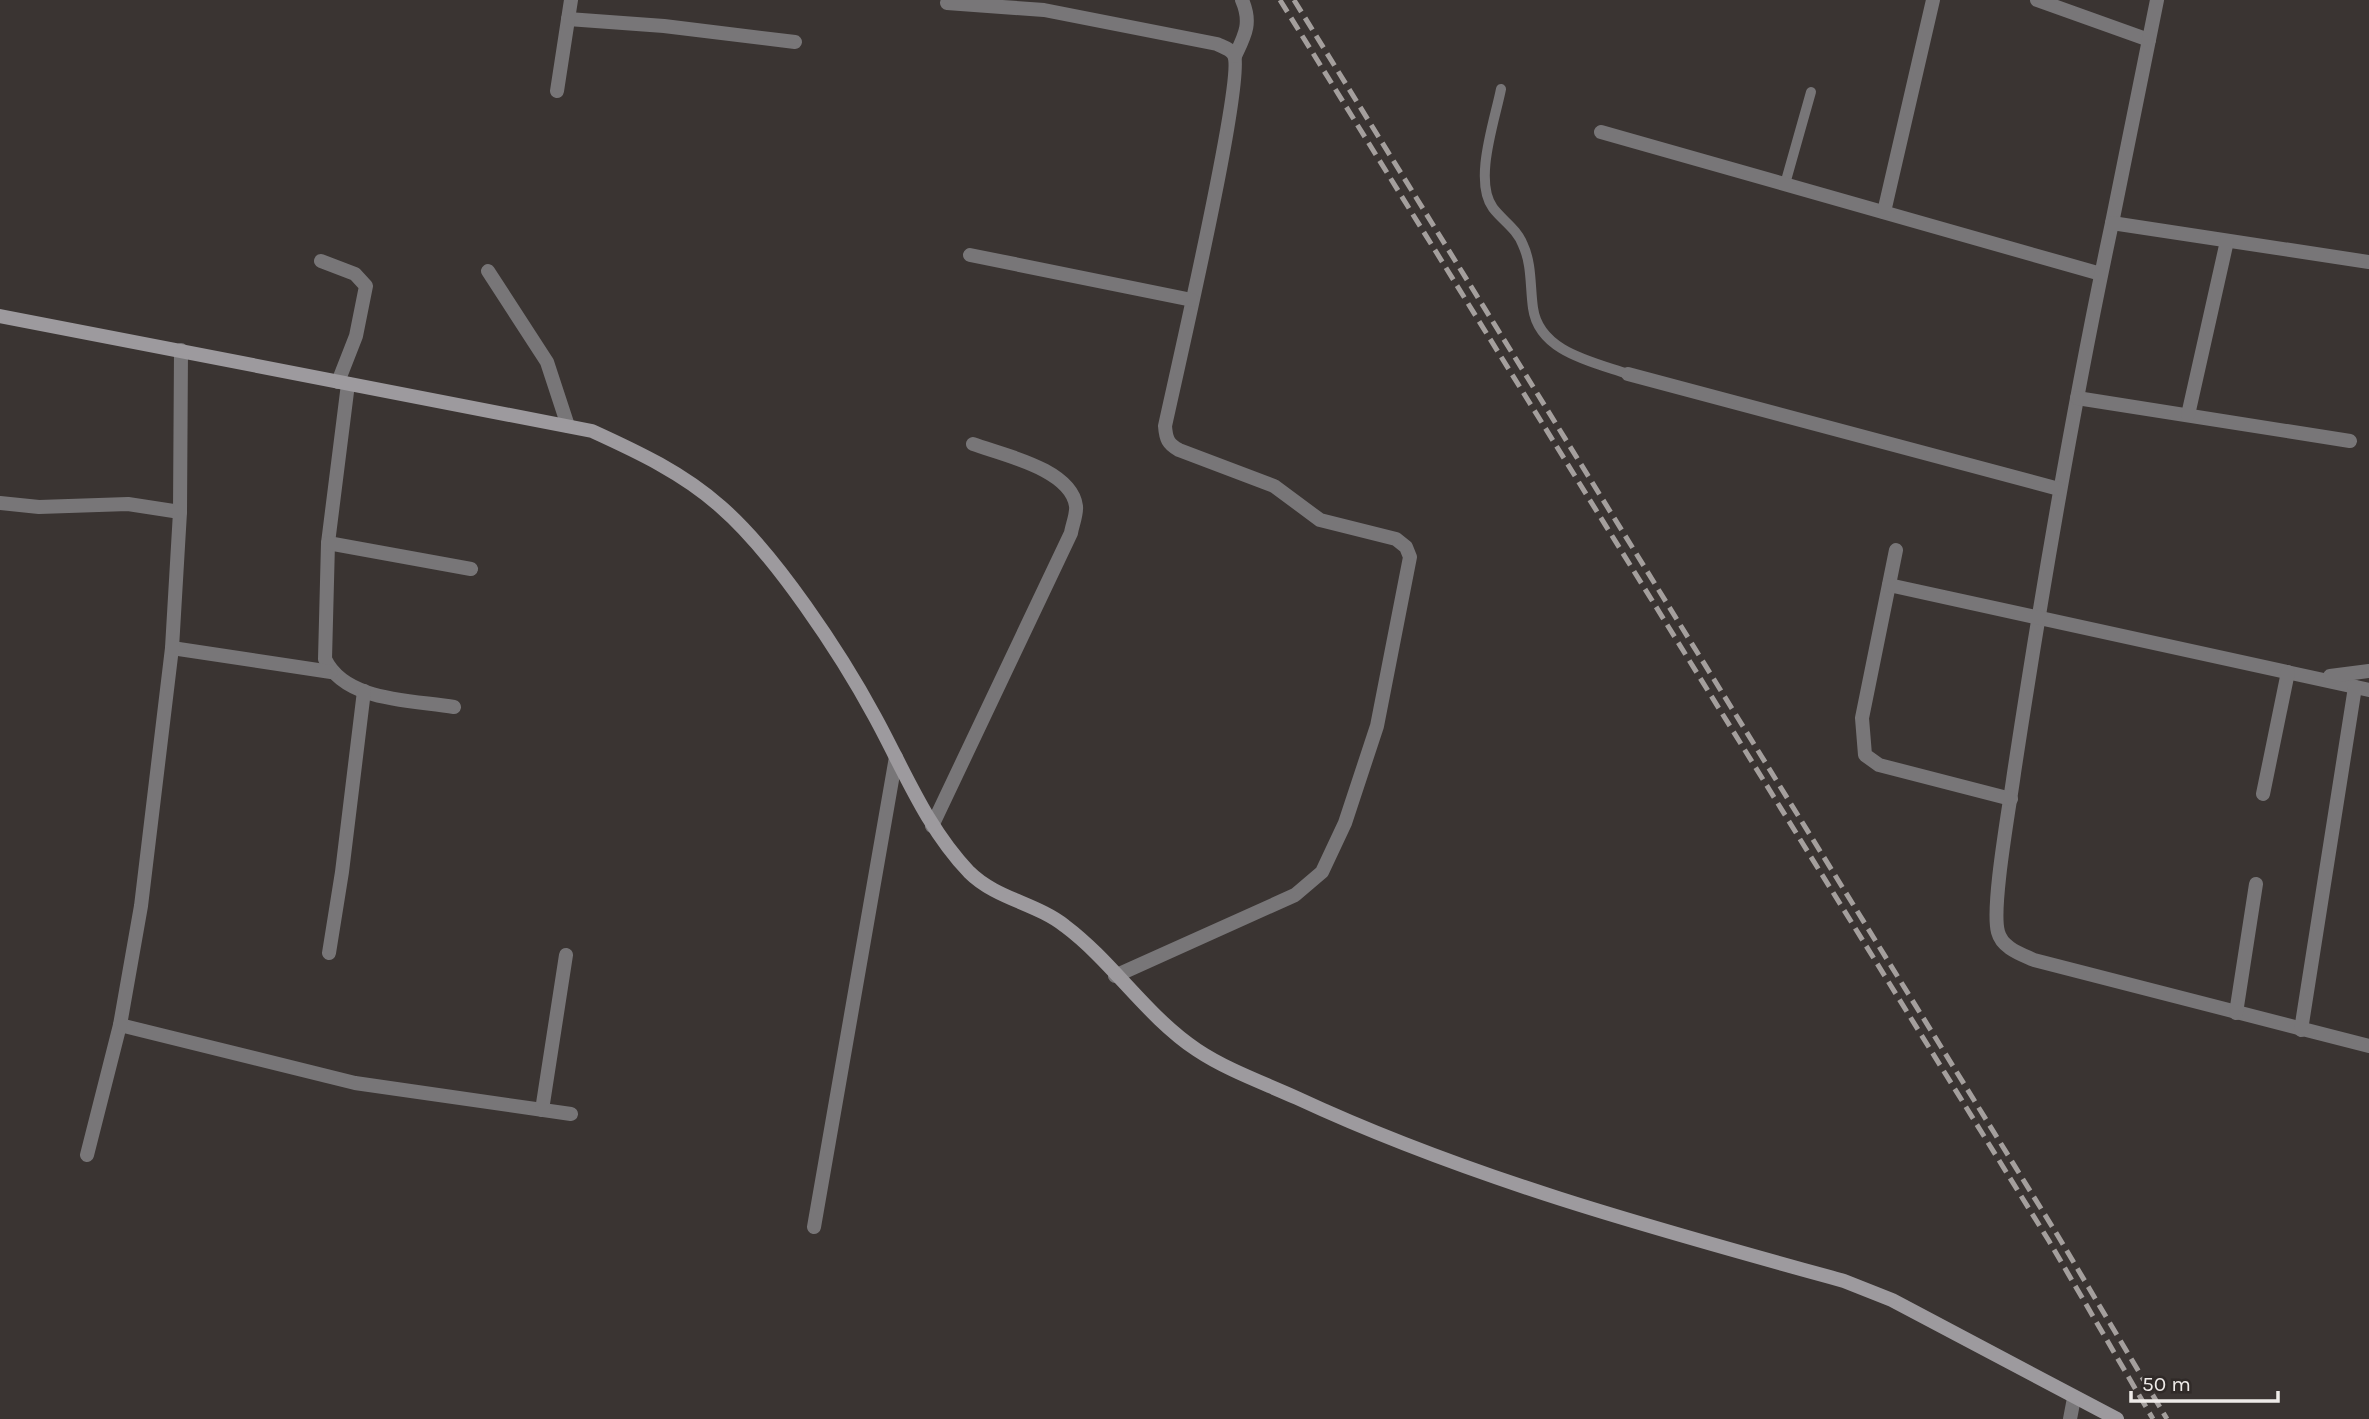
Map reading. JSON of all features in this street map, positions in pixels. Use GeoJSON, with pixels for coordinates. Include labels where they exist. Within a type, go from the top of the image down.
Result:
{"type":"FeatureCollection","features":[{"type":"Feature","properties":{"kind":"street"},"geometry":{"type":"LineString","coordinates":[[557,91],[571,0]]}},
{"type":"Feature","properties":{"kind":"street"},"geometry":{"type":"LineString","coordinates":[[1115,976],[1295,894],[1322,872],[1345,823],[1377,726],[1410,569],[1410,557],[1406,547],[1396,539],[1320,520],[1274,486],[1170,445],[1165,426],[1226,131],[1235,56],[1248,27],[1248,13],[1242,0]]}},
{"type":"Feature","properties":{"kind":"street"},"geometry":{"type":"LineString","coordinates":[[1884,212],[1933,0]]}},
{"type":"Feature","properties":{"kind":"street"},"geometry":{"type":"LineString","coordinates":[[2037,0],[2053,2],[2149,40]]}},
{"type":"Feature","properties":{"kind":"street"},"geometry":{"type":"LineString","coordinates":[[2157,0],[2059,489],[2011,799],[1997,910],[1998,934],[2014,950],[2035,960],[2369,1046]]}},
{"type":"Feature","properties":{"kind":"street"},"geometry":{"type":"LineString","coordinates":[[947,3],[1067,14],[1217,44],[1229,49],[1235,56]]}},
{"type":"Feature","properties":{"kind":"street"},"geometry":{"type":"LineString","coordinates":[[568,19],[664,26],[795,42]]}},
{"type":"Feature","properties":{"kind":"street"},"geometry":{"type":"LineString","coordinates":[[1601,132],[2101,274]]}},
{"type":"Feature","properties":{"kind":"street"},"geometry":{"type":"LineString","coordinates":[[2112,223],[2369,262]]}},
{"type":"Feature","properties":{"kind":"street"},"geometry":{"type":"LineString","coordinates":[[2188,415],[2227,241]]}},
{"type":"Feature","properties":{"kind":"street"},"geometry":{"type":"LineString","coordinates":[[970,255],[1192,300]]}},
{"type":"Feature","properties":{"kind":"street"},"geometry":{"type":"LineString","coordinates":[[321,261],[355,274],[366,286],[343,383],[328,543],[325,659],[331,672],[345,684],[364,691],[454,707]]}},
{"type":"Feature","properties":{"kind":"street"},"geometry":{"type":"LineString","coordinates":[[488,271],[547,362],[568,426]]}},
{"type":"Feature","properties":{"kind":"street"},"geometry":{"type":"LineString","coordinates":[[0,316],[592,431],[650,457],[723,508],[777,570],[826,638],[874,714],[933,826],[969,872],[988,888],[1060,922],[1082,939],[1115,976],[1173,1032],[1199,1052],[1352,1125],[1521,1186],[1844,1281],[1892,1300],[2118,1419]]}},
{"type":"Feature","properties":{"kind":"street"},"geometry":{"type":"LineString","coordinates":[[87,1155],[120,1025],[141,906],[172,648],[180,512],[181,350]]}},
{"type":"Feature","properties":{"kind":"street"},"geometry":{"type":"LineString","coordinates":[[1628,374],[2059,489]]}},
{"type":"Feature","properties":{"kind":"street"},"geometry":{"type":"LineString","coordinates":[[2077,398],[2350,440]]}},
{"type":"Feature","properties":{"kind":"street"},"geometry":{"type":"LineString","coordinates":[[933,826],[1071,533],[1076,507],[1069,489],[1055,475],[973,444]]}},
{"type":"Feature","properties":{"kind":"street"},"geometry":{"type":"LineString","coordinates":[[0,503],[39,507],[128,504],[180,512]]}},
{"type":"Feature","properties":{"kind":"street"},"geometry":{"type":"LineString","coordinates":[[328,543],[471,569]]}},
{"type":"Feature","properties":{"kind":"street"},"geometry":{"type":"LineString","coordinates":[[1896,550],[1862,719],[1865,755],[1879,765],[2011,799]]}},
{"type":"Feature","properties":{"kind":"street"},"geometry":{"type":"LineString","coordinates":[[1889,585],[2038,615],[2362,689],[2301,1030]]}},
{"type":"Feature","properties":{"kind":"street"},"geometry":{"type":"LineString","coordinates":[[172,648],[331,672]]}},
{"type":"Feature","properties":{"kind":"street"},"geometry":{"type":"LineString","coordinates":[[2311,677],[2369,671]]}},
{"type":"Feature","properties":{"kind":"street"},"geometry":{"type":"LineString","coordinates":[[2263,794],[2288,672]]}},
{"type":"Feature","properties":{"kind":"street"},"geometry":{"type":"LineString","coordinates":[[328,953],[342,872],[364,691]]}},
{"type":"Feature","properties":{"kind":"street"},"geometry":{"type":"LineString","coordinates":[[814,1227],[896,757]]}},
{"type":"Feature","properties":{"kind":"street"},"geometry":{"type":"LineString","coordinates":[[2236,1013],[2256,884]]}},
{"type":"Feature","properties":{"kind":"street"},"geometry":{"type":"LineString","coordinates":[[542,1110],[566,955]]}},
{"type":"Feature","properties":{"kind":"street"},"geometry":{"type":"LineString","coordinates":[[120,1025],[355,1083],[571,1114]]}},
{"type":"Feature","properties":{"kind":"street"},"geometry":{"type":"LineString","coordinates":[[2070,1419],[2074,1398]]}},
{"type":"Feature","properties":{"kind":"lane"},"geometry":{"type":"LineString","coordinates":[[1501,89],[1485,174],[1485,192],[1492,207],[1523,244],[1528,259],[1533,312],[1540,328],[1561,349],[1628,374]]}},
{"type":"Feature","properties":{"kind":"lane"},"geometry":{"type":"LineString","coordinates":[[1786,184],[1811,92]]}},
{"type":"Feature","properties":{"kind":"railway"},"geometry":{"type":"LineString","coordinates":[[1280,0],[2049,1241],[2153,1419]]}},
{"type":"Feature","properties":{"kind":"railway"},"geometry":{"type":"LineString","coordinates":[[1294,0],[2058,1236],[2167,1419]]}}]}
